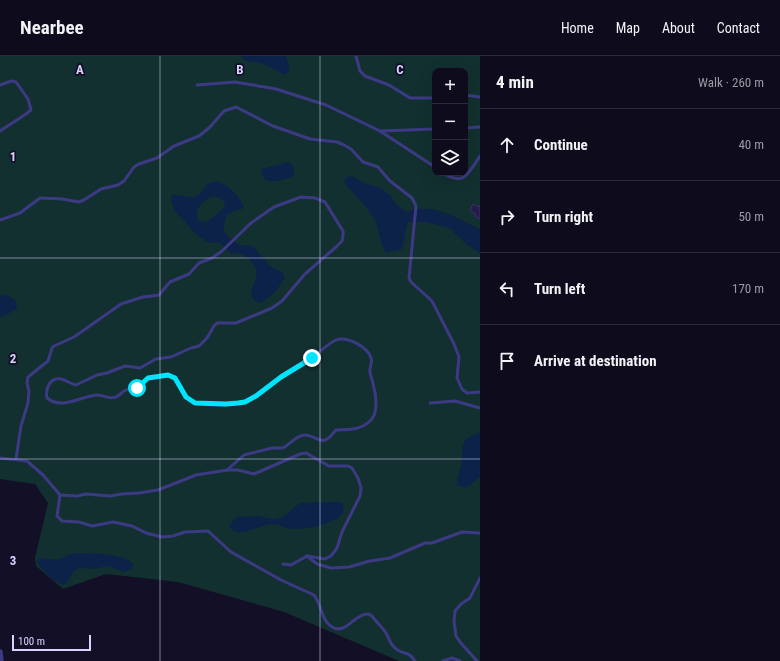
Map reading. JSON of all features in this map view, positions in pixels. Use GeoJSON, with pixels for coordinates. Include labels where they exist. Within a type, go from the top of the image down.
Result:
{"type":"FeatureCollection","features":[{"type":"Feature","properties":{"kind":"street"},"geometry":{"type":"LineString","coordinates":[[0,652],[1,661]]}},
{"type":"Feature","properties":{"kind":"lane"},"geometry":{"type":"LineString","coordinates":[[356,56],[360,71],[365,76],[389,85],[410,98],[432,98]]}},
{"type":"Feature","properties":{"kind":"lane"},"geometry":{"type":"LineString","coordinates":[[0,85],[11,81],[16,82],[28,99],[31,107],[26,114],[0,131]]}},
{"type":"Feature","properties":{"kind":"lane"},"geometry":{"type":"LineString","coordinates":[[197,85],[235,82],[276,89],[326,104],[380,131],[432,166]]}},
{"type":"Feature","properties":{"kind":"lane"},"geometry":{"type":"LineString","coordinates":[[468,96],[480,97]]}},
{"type":"Feature","properties":{"kind":"lane"},"geometry":{"type":"LineString","coordinates":[[0,220],[20,213],[40,198],[62,199],[79,202],[101,189],[118,185],[124,181],[139,164],[157,158],[174,146],[199,136],[210,127],[224,111],[236,107],[273,126],[310,139],[337,142],[350,149],[364,162],[378,167],[390,181],[414,200],[416,206],[409,278],[411,282],[432,301],[459,353],[456,374],[459,385],[467,393],[480,392]]}},
{"type":"Feature","properties":{"kind":"lane"},"geometry":{"type":"LineString","coordinates":[[468,128],[480,127]]}},
{"type":"Feature","properties":{"kind":"lane"},"geometry":{"type":"LineString","coordinates":[[380,131],[432,129]]}},
{"type":"Feature","properties":{"kind":"lane"},"geometry":{"type":"LineString","coordinates":[[468,174],[480,156]]}},
{"type":"Feature","properties":{"kind":"lane"},"geometry":{"type":"LineString","coordinates":[[449,176],[460,180],[466,176]]}},
{"type":"Feature","properties":{"kind":"lane"},"geometry":{"type":"LineString","coordinates":[[16,459],[21,426],[28,403],[28,377],[48,361],[50,350],[54,346],[71,339],[121,304],[143,297],[159,295],[170,282],[189,274],[199,263],[212,258],[222,251],[251,223],[274,208],[301,197],[315,198],[327,204],[336,221],[343,230],[344,236],[336,248],[305,274],[282,301],[272,308],[236,323],[217,323],[208,338],[199,346],[171,357],[156,359],[140,368],[125,366],[94,376],[76,385],[60,379],[55,380],[51,382],[47,388],[47,398],[54,402],[65,402],[96,395],[111,398],[127,390],[137,388],[148,378],[168,375],[175,378],[186,397],[195,403],[238,403],[245,402],[256,396],[281,377],[312,358],[336,340],[342,338],[348,340],[367,351],[372,358],[370,372],[374,384],[375,413],[372,420],[354,430],[336,430],[325,441],[309,435],[302,435],[283,448],[272,448],[244,455],[227,470]]}},
{"type":"Feature","properties":{"kind":"lane"},"geometry":{"type":"LineString","coordinates":[[430,403],[455,401],[480,408]]}},
{"type":"Feature","properties":{"kind":"lane"},"geometry":{"type":"LineString","coordinates":[[60,495],[77,496],[86,494],[110,496],[139,493],[158,490],[196,475],[227,470],[238,470],[254,474],[300,454],[306,453],[329,466],[348,466],[354,470],[361,488],[360,496],[342,532],[337,548],[331,556],[325,559],[307,556],[291,565],[283,564]]}},
{"type":"Feature","properties":{"kind":"lane"},"geometry":{"type":"LineString","coordinates":[[0,458],[27,460],[43,475],[60,495],[58,516],[62,521],[79,522],[92,526],[113,522],[132,526],[146,534],[162,537],[173,536],[185,532],[208,531],[231,552],[281,580],[314,595],[323,617],[334,628],[339,629],[345,627],[363,615],[369,614],[382,627],[394,647],[410,654],[415,661]]}},
{"type":"Feature","properties":{"kind":"lane"},"geometry":{"type":"LineString","coordinates":[[307,556],[317,564],[331,568],[349,567],[370,560],[390,558],[425,543],[432,543],[462,532],[480,533]]}},
{"type":"Feature","properties":{"kind":"lane"},"geometry":{"type":"LineString","coordinates":[[477,661],[456,636],[454,622],[455,611],[461,604],[470,598],[480,578]]}},
{"type":"Feature","properties":{"kind":"lane"},"geometry":{"type":"LineString","coordinates":[[443,661],[452,658],[460,661]]}},
{"type":"Feature","properties":{"kind":"green space"},"geometry":{"type":"Polygon","coordinates":[[[0,56],[480,56],[480,661],[399,661],[284,612],[178,582],[106,574],[63,589],[36,566],[35,558],[48,503],[35,484],[0,479],[0,56]]]}},
{"type":"Feature","properties":{"kind":"water"},"geometry":{"type":"Polygon","coordinates":[[[240,56],[286,56],[290,70],[285,75],[261,63],[246,61],[240,56]]]}},
{"type":"Feature","properties":{"kind":"water"},"geometry":{"type":"Polygon","coordinates":[[[289,162],[294,169],[292,177],[278,181],[268,181],[264,179],[261,169],[289,162]]]}},
{"type":"Feature","properties":{"kind":"water"},"geometry":{"type":"Polygon","coordinates":[[[352,176],[364,183],[381,188],[406,212],[416,209],[435,210],[453,216],[480,229],[480,253],[466,244],[449,228],[425,222],[408,222],[402,249],[386,253],[382,245],[375,220],[344,182],[347,177],[352,176]]]}},
{"type":"Feature","properties":{"kind":"water"},"geometry":{"type":"Polygon","coordinates":[[[216,181],[229,187],[236,194],[244,207],[227,215],[223,228],[229,237],[239,244],[253,246],[270,266],[283,273],[285,278],[274,293],[259,303],[254,300],[251,295],[256,273],[256,269],[252,262],[239,253],[232,254],[219,242],[209,243],[198,236],[174,210],[171,199],[172,195],[188,197],[196,196],[207,184],[216,181]],[[214,196],[206,199],[200,205],[197,212],[199,221],[207,222],[225,207],[223,200],[214,196]]]}},
{"type":"Feature","properties":{"kind":"water"},"geometry":{"type":"Polygon","coordinates":[[[0,295],[9,296],[16,301],[17,309],[0,318],[0,295]]]}},
{"type":"Feature","properties":{"kind":"water"},"geometry":{"type":"Polygon","coordinates":[[[480,432],[480,477],[469,486],[462,487],[458,485],[457,481],[461,465],[463,445],[466,439],[480,432]]]}},
{"type":"Feature","properties":{"kind":"water"},"geometry":{"type":"Polygon","coordinates":[[[342,502],[344,508],[343,512],[338,517],[327,523],[300,529],[292,529],[271,524],[248,531],[236,532],[232,530],[229,525],[237,517],[257,516],[273,519],[283,517],[300,503],[342,502]]]}},
{"type":"Feature","properties":{"kind":"water"},"geometry":{"type":"Polygon","coordinates":[[[74,553],[115,556],[123,558],[134,565],[130,570],[124,572],[108,566],[92,569],[80,568],[74,571],[66,584],[63,585],[52,579],[37,563],[39,558],[57,560],[74,553]]]}},
{"type":"Feature","properties":{"kind":"building"},"geometry":{"type":"Polygon","coordinates":[[[473,204],[479,207],[480,205],[480,219],[474,216],[476,214],[470,211],[473,204]]]}},
{"type":"Feature","properties":{"kind":"route"},"geometry":{"type":"LineString","coordinates":[[137,388],[148,378],[168,375],[175,378],[186,397],[195,403],[226,404],[245,402],[312,358]]}}]}
